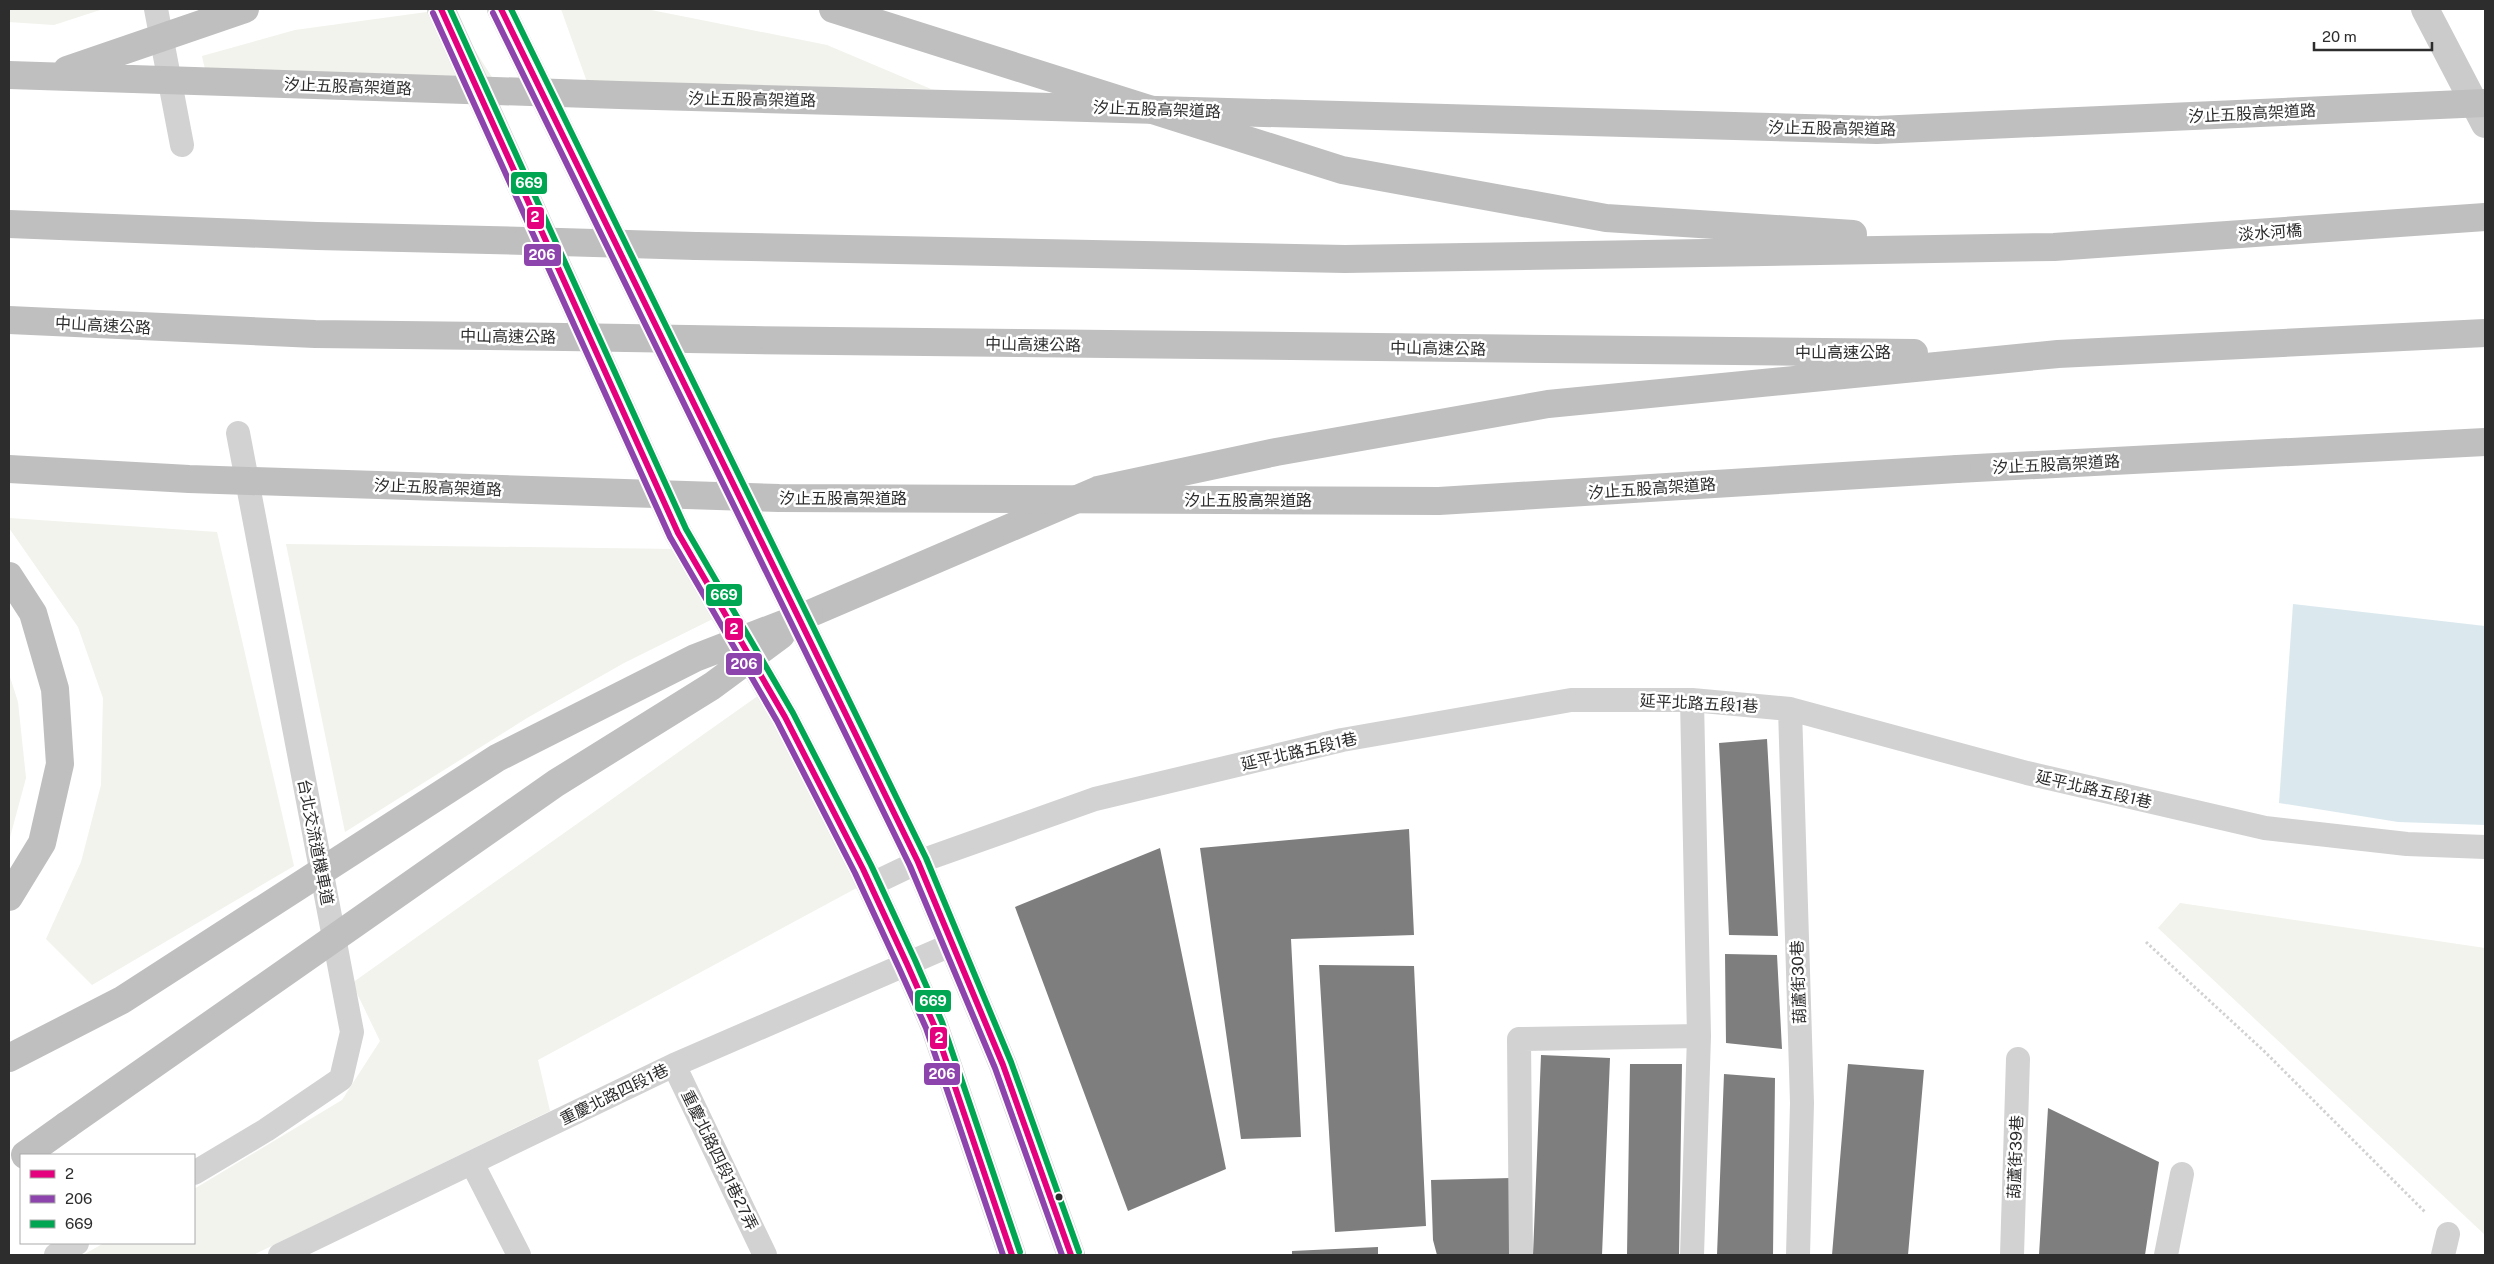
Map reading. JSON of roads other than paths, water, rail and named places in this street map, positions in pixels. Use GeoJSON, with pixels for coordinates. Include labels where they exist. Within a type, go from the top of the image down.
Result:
{"type":"FeatureCollection","features":[{"type":"Feature","properties":{"kind":"highway"},"geometry":{"type":"LineString","coordinates":[[9,90],[245,9]]}},
{"type":"Feature","properties":{"kind":"highway"},"geometry":{"type":"LineString","coordinates":[[833,9],[1342,170],[1606,218],[2054,247]]}},
{"type":"Feature","properties":{"kind":"highway"},"geometry":{"type":"LineString","coordinates":[[886,9],[1032,73]]}},
{"type":"Feature","properties":{"kind":"highway","name":"汐止五股高架道路"},"geometry":{"type":"LineString","coordinates":[[9,75],[619,95],[1876,130],[2485,103]]}},
{"type":"Feature","properties":{"kind":"highway","name":"淡水河橋"},"geometry":{"type":"LineString","coordinates":[[2054,247],[2485,217]]}},
{"type":"Feature","properties":{"kind":"highway"},"geometry":{"type":"LineString","coordinates":[[9,224],[316,236],[696,246],[1345,259],[2054,247]]}},
{"type":"Feature","properties":{"kind":"highway","name":"中山高速公路"},"geometry":{"type":"LineString","coordinates":[[9,320],[315,334],[2058,354]]}},
{"type":"Feature","properties":{"kind":"highway"},"geometry":{"type":"LineString","coordinates":[[9,1058],[122,1000],[497,758],[695,658],[808,614],[1098,490],[1276,452],[1548,404],[2058,354],[2485,333]]}},
{"type":"Feature","properties":{"kind":"highway","name":"汐止五股高架道路"},"geometry":{"type":"LineString","coordinates":[[9,469],[189,479],[779,498],[1439,502],[1957,469],[2485,442]]}},
{"type":"Feature","properties":{"kind":"highway"},"geometry":{"type":"LineString","coordinates":[[9,576],[33,613],[56,689],[60,764],[42,843],[9,898]]}},
{"type":"Feature","properties":{"kind":"highway"},"geometry":{"type":"LineString","coordinates":[[27,1154],[556,783],[712,686],[808,614]]}},
{"type":"Feature","properties":{"kind":"highway"},"geometry":{"type":"LineString","coordinates":[[9,1168],[20,1159]]}},
{"type":"Feature","properties":{"kind":"main road"},"geometry":{"type":"LineString","coordinates":[[2425,9],[2485,124]]}},
{"type":"Feature","properties":{"kind":"street"},"geometry":{"type":"LineString","coordinates":[[441,9],[678,533],[785,716],[870,885],[907,964],[934,1024],[1012,1255]]}},
{"type":"Feature","properties":{"kind":"street"},"geometry":{"type":"LineString","coordinates":[[501,9],[716,444],[918,862],[1004,1065],[1070,1255]]}},
{"type":"Feature","properties":{"kind":"lane"},"geometry":{"type":"LineString","coordinates":[[156,9],[182,145]]}},
{"type":"Feature","properties":{"kind":"lane","name":"台北交流道機車道"},"geometry":{"type":"LineString","coordinates":[[195,1172],[266,1130],[341,1079],[352,1032],[238,433]]}},
{"type":"Feature","properties":{"kind":"lane","name":"延平北路五段1巷"},"geometry":{"type":"LineString","coordinates":[[870,885],[918,862],[1095,799],[1342,740],[1571,700],[1692,700],[1790,709],[2027,773],[2265,828],[2407,844],[2485,847]]}},
{"type":"Feature","properties":{"kind":"lane"},"geometry":{"type":"LineString","coordinates":[[1692,700],[1699,1036],[1692,1255]]}},
{"type":"Feature","properties":{"kind":"lane","name":"葫蘆街30巷"},"geometry":{"type":"LineString","coordinates":[[1790,709],[1802,1103],[1798,1255]]}},
{"type":"Feature","properties":{"kind":"lane","name":"重慶北路四段1巷"},"geometry":{"type":"LineString","coordinates":[[280,1255],[674,1065],[953,944]]}},
{"type":"Feature","properties":{"kind":"lane"},"geometry":{"type":"LineString","coordinates":[[1521,1255],[1519,1039],[1699,1036]]}},
{"type":"Feature","properties":{"kind":"lane","name":"葫蘆街39巷"},"geometry":{"type":"LineString","coordinates":[[2012,1255],[2018,1059]]}},
{"type":"Feature","properties":{"kind":"lane","name":"重慶北路四段1巷27弄"},"geometry":{"type":"LineString","coordinates":[[674,1065],[765,1255]]}},
{"type":"Feature","properties":{"kind":"lane"},"geometry":{"type":"LineString","coordinates":[[472,1163],[519,1255]]}},
{"type":"Feature","properties":{"kind":"lane"},"geometry":{"type":"LineString","coordinates":[[2166,1255],[2182,1174]]}},
{"type":"Feature","properties":{"kind":"lane"},"geometry":{"type":"LineString","coordinates":[[56,1255],[75,1244]]}}]}
